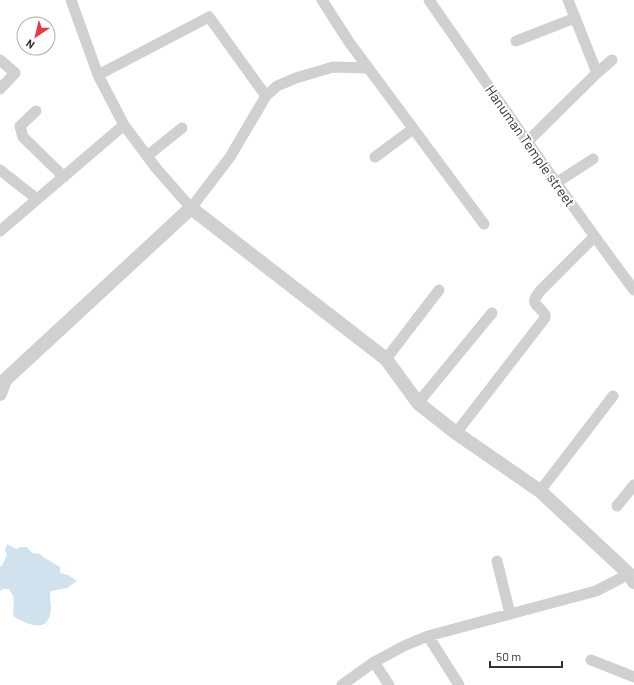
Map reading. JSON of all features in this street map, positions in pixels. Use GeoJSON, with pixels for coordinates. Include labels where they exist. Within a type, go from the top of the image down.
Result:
{"type":"FeatureCollection","features":[{"type":"Feature","properties":{"kind":"street"},"geometry":{"type":"LineString","coordinates":[[71,0],[98,75],[124,125],[156,168],[191,208],[386,359],[418,403],[456,432],[540,490],[631,578],[596,591],[428,636],[406,645],[374,662],[342,685]]}},
{"type":"Feature","properties":{"kind":"street"},"geometry":{"type":"LineString","coordinates":[[322,0],[349,42],[484,224]]}},
{"type":"Feature","properties":{"kind":"street","name":"Hanuman Temple street"},"geometry":{"type":"LineString","coordinates":[[429,0],[594,237],[634,290]]}},
{"type":"Feature","properties":{"kind":"street"},"geometry":{"type":"LineString","coordinates":[[568,0],[597,73]]}},
{"type":"Feature","properties":{"kind":"street"},"geometry":{"type":"LineString","coordinates":[[98,75],[209,17],[266,96]]}},
{"type":"Feature","properties":{"kind":"street"},"geometry":{"type":"LineString","coordinates":[[516,41],[575,18]]}},
{"type":"Feature","properties":{"kind":"street"},"geometry":{"type":"LineString","coordinates":[[0,60],[15,73],[0,88]]}},
{"type":"Feature","properties":{"kind":"street"},"geometry":{"type":"LineString","coordinates":[[527,142],[612,60]]}},
{"type":"Feature","properties":{"kind":"street"},"geometry":{"type":"LineString","coordinates":[[0,394],[5,380],[191,208],[230,157],[266,96],[277,86],[296,78],[333,68],[368,68]]}},
{"type":"Feature","properties":{"kind":"street"},"geometry":{"type":"LineString","coordinates":[[36,111],[20,126],[23,137],[64,177]]}},
{"type":"Feature","properties":{"kind":"street"},"geometry":{"type":"LineString","coordinates":[[0,231],[124,125]]}},
{"type":"Feature","properties":{"kind":"street"},"geometry":{"type":"LineString","coordinates":[[147,156],[182,128]]}},
{"type":"Feature","properties":{"kind":"street"},"geometry":{"type":"LineString","coordinates":[[375,157],[413,129]]}},
{"type":"Feature","properties":{"kind":"street"},"geometry":{"type":"LineString","coordinates":[[556,183],[593,160]]}},
{"type":"Feature","properties":{"kind":"street"},"geometry":{"type":"LineString","coordinates":[[0,170],[37,200]]}},
{"type":"Feature","properties":{"kind":"street"},"geometry":{"type":"LineString","coordinates":[[456,432],[545,318],[546,315],[534,302],[534,299],[541,290],[594,237]]}},
{"type":"Feature","properties":{"kind":"street"},"geometry":{"type":"LineString","coordinates":[[386,359],[439,290]]}},
{"type":"Feature","properties":{"kind":"street"},"geometry":{"type":"LineString","coordinates":[[418,403],[492,313]]}},
{"type":"Feature","properties":{"kind":"street"},"geometry":{"type":"LineString","coordinates":[[540,490],[613,396]]}},
{"type":"Feature","properties":{"kind":"street"},"geometry":{"type":"LineString","coordinates":[[617,506],[634,486]]}},
{"type":"Feature","properties":{"kind":"street"},"geometry":{"type":"LineString","coordinates":[[497,561],[510,614]]}},
{"type":"Feature","properties":{"kind":"street"},"geometry":{"type":"LineString","coordinates":[[428,636],[458,685]]}},
{"type":"Feature","properties":{"kind":"street"},"geometry":{"type":"LineString","coordinates":[[591,660],[634,677]]}},
{"type":"Feature","properties":{"kind":"street"},"geometry":{"type":"LineString","coordinates":[[374,662],[388,685]]}},
{"type":"Feature","properties":{"kind":"water"},"geometry":{"type":"Polygon","coordinates":[[[7,544],[16,549],[27,547],[32,553],[40,554],[60,567],[60,573],[68,575],[77,581],[67,588],[51,591],[50,616],[43,624],[38,626],[33,625],[14,617],[13,595],[9,589],[3,589],[0,591],[0,566],[2,566],[7,555],[5,550],[7,544]]]}}]}
